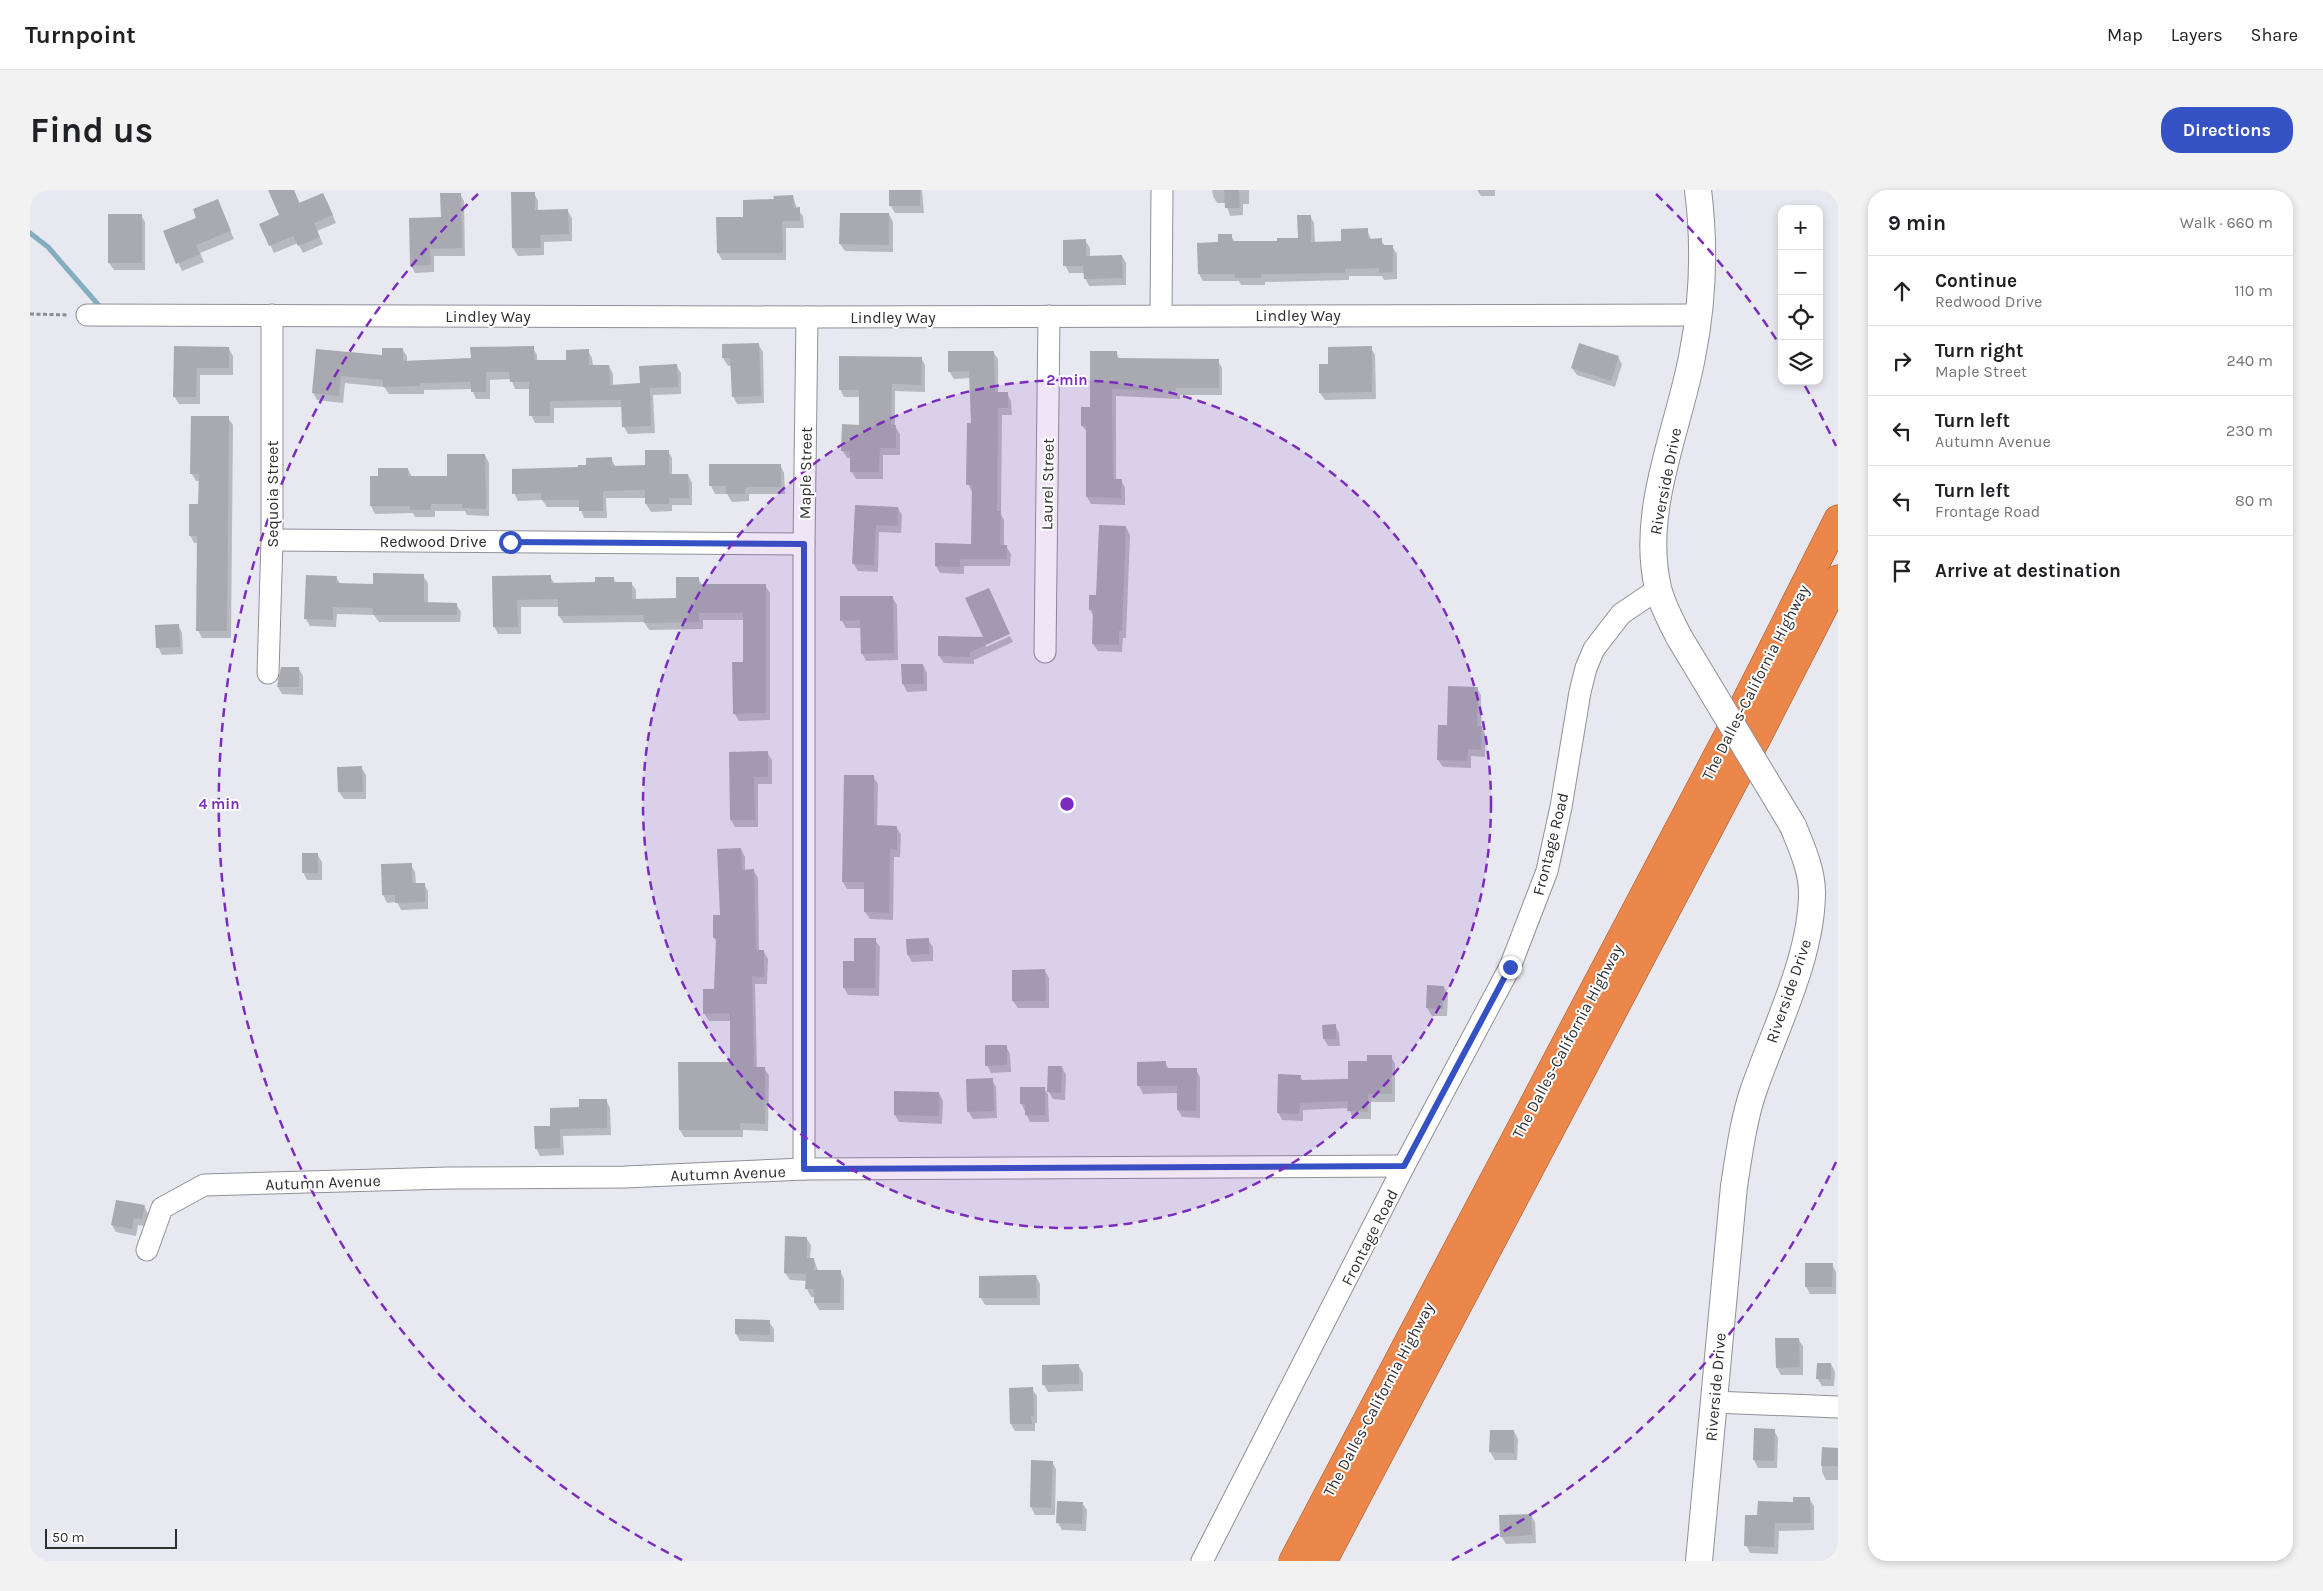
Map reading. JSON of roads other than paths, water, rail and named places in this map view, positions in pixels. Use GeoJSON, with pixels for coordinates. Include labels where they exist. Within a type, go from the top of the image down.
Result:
{"type":"FeatureCollection","features":[{"type":"Feature","properties":{"kind":"highway","name":"The Dalles-California Highway"},"geometry":{"type":"LineString","coordinates":[[1293,1561],[1747,698],[1838,519]]}},
{"type":"Feature","properties":{"kind":"highway","name":"The Dalles-California Highway"},"geometry":{"type":"LineString","coordinates":[[1324,1561],[1764,724],[1838,579]]}},
{"type":"Feature","properties":{"kind":"street"},"geometry":{"type":"LineString","coordinates":[[1161,315],[1162,190]]}},
{"type":"Feature","properties":{"kind":"street","name":"Riverside Drive"},"geometry":{"type":"LineString","coordinates":[[1698,190],[1702,265],[1698,315],[1692,356],[1656,508],[1653,535],[1658,589],[1679,636],[1793,826],[1805,857],[1812,890],[1810,921],[1802,960],[1752,1095],[1741,1140],[1734,1186],[1699,1561]]}},
{"type":"Feature","properties":{"kind":"street","name":"Lindley Way"},"geometry":{"type":"LineString","coordinates":[[86,315],[807,317],[1698,315]]}},
{"type":"Feature","properties":{"kind":"street","name":"Sequoia Street"},"geometry":{"type":"LineString","coordinates":[[268,673],[272,540],[272,315]]}},
{"type":"Feature","properties":{"kind":"street","name":"Laurel Street"},"geometry":{"type":"LineString","coordinates":[[1045,652],[1049,316]]}},
{"type":"Feature","properties":{"kind":"street","name":"Maple Street"},"geometry":{"type":"LineString","coordinates":[[804,1169],[804,544],[807,317]]}},
{"type":"Feature","properties":{"kind":"street","name":"Redwood Drive"},"geometry":{"type":"LineString","coordinates":[[272,540],[804,544]]}},
{"type":"Feature","properties":{"kind":"street","name":"Frontage Road"},"geometry":{"type":"LineString","coordinates":[[1202,1561],[1404,1166],[1502,984],[1530,919],[1547,871],[1561,808],[1580,692],[1586,668],[1594,649],[1621,614],[1658,589]]}},
{"type":"Feature","properties":{"kind":"street","name":"Autumn Avenue"},"geometry":{"type":"LineString","coordinates":[[147,1250],[162,1208],[204,1185],[448,1178],[625,1177],[804,1169],[1404,1166]]}},
{"type":"Feature","properties":{"kind":"street"},"geometry":{"type":"LineString","coordinates":[[1714,1402],[1838,1407]]}},
{"type":"Feature","properties":{"kind":"waterway"},"geometry":{"type":"LineString","coordinates":[[30,233],[48,247],[102,309]]}}]}
